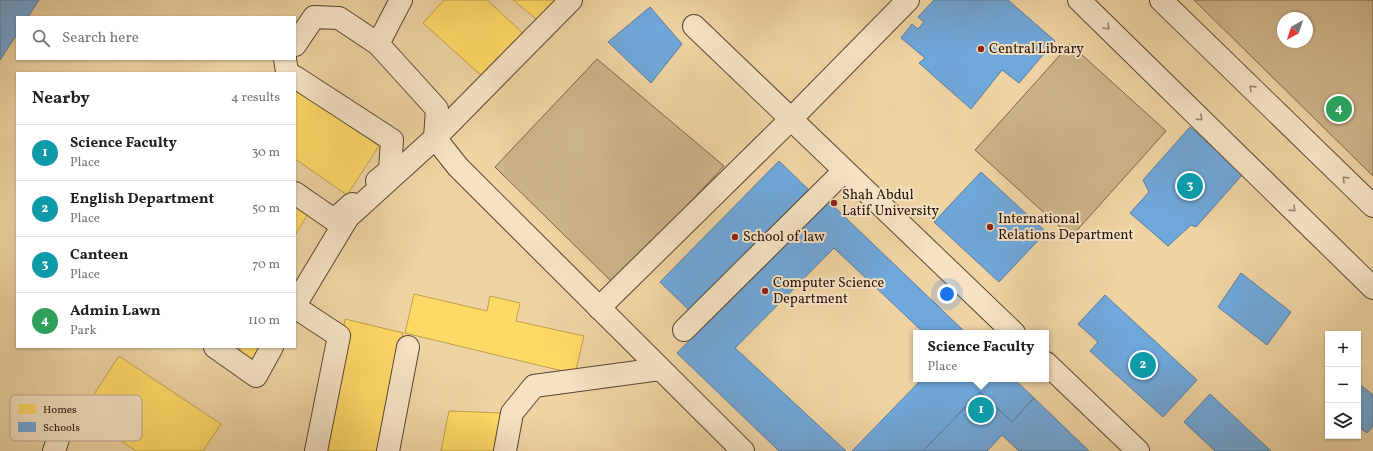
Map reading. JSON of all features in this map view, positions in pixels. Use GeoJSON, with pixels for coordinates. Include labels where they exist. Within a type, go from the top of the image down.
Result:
{"type":"FeatureCollection","features":[{"type":"Feature","properties":{"kind":"street"},"geometry":{"type":"LineString","coordinates":[[378,44],[401,0]]}},
{"type":"Feature","properties":{"kind":"street"},"geometry":{"type":"LineString","coordinates":[[296,304],[348,217],[436,138],[571,0]]}},
{"type":"Feature","properties":{"kind":"street"},"geometry":{"type":"LineString","coordinates":[[599,308],[791,119],[908,0]]}},
{"type":"Feature","properties":{"kind":"street"},"geometry":{"type":"LineString","coordinates":[[1079,0],[1373,288]]}},
{"type":"Feature","properties":{"kind":"street"},"geometry":{"type":"LineString","coordinates":[[1162,0],[1373,206]]}},
{"type":"Feature","properties":{"kind":"street"},"geometry":{"type":"LineString","coordinates":[[296,43],[314,18],[339,18],[378,44],[437,109],[436,138],[458,167],[743,451]]}},
{"type":"Feature","properties":{"kind":"street"},"geometry":{"type":"LineString","coordinates":[[694,26],[1011,330]]}},
{"type":"Feature","properties":{"kind":"street"},"geometry":{"type":"LineString","coordinates":[[285,60],[287,72]]}},
{"type":"Feature","properties":{"kind":"street"},"geometry":{"type":"LineString","coordinates":[[296,78],[392,140],[390,170],[334,220],[296,194]]}},
{"type":"Feature","properties":{"kind":"street"},"geometry":{"type":"LineString","coordinates":[[684,330],[844,171]]}},
{"type":"Feature","properties":{"kind":"street"},"geometry":{"type":"LineString","coordinates":[[296,307],[339,336],[316,451]]}},
{"type":"Feature","properties":{"kind":"street"},"geometry":{"type":"LineString","coordinates":[[388,451],[408,347]]}},
{"type":"Feature","properties":{"kind":"street"},"geometry":{"type":"LineString","coordinates":[[216,348],[256,376],[271,348]]}},
{"type":"Feature","properties":{"kind":"street"},"geometry":{"type":"LineString","coordinates":[[1049,366],[1138,451]]}},
{"type":"Feature","properties":{"kind":"street"},"geometry":{"type":"LineString","coordinates":[[505,451],[512,413],[534,386],[660,369]]}},
{"type":"Feature","properties":{"kind":"street"},"geometry":{"type":"LineString","coordinates":[[54,451],[57,441]]}},
{"type":"Feature","properties":{"kind":"shaded area"},"geometry":{"type":"Polygon","coordinates":[[[1194,0],[1373,0],[1373,176],[1194,0]]]}},
{"type":"Feature","properties":{"kind":"shaded area"},"geometry":{"type":"Polygon","coordinates":[[[1070,44],[1166,131],[1071,237],[975,150],[1070,44]]]}},
{"type":"Feature","properties":{"kind":"shaded area"},"geometry":{"type":"Polygon","coordinates":[[[597,59],[724,166],[614,284],[495,167],[597,59]]]}},
{"type":"Feature","properties":{"kind":"building: Homes"},"geometry":{"type":"Polygon","coordinates":[[[444,0],[487,0],[525,35],[484,78],[423,23],[444,0]]]}},
{"type":"Feature","properties":{"kind":"building: Homes"},"geometry":{"type":"Polygon","coordinates":[[[513,0],[562,0],[540,22],[513,0]]]}},
{"type":"Feature","properties":{"kind":"building: Homes"},"geometry":{"type":"Polygon","coordinates":[[[296,90],[379,146],[347,195],[296,160],[296,90]]]}},
{"type":"Feature","properties":{"kind":"building: Homes"},"geometry":{"type":"Polygon","coordinates":[[[296,202],[310,211],[296,233],[296,202]]]}},
{"type":"Feature","properties":{"kind":"building: Homes"},"geometry":{"type":"Polygon","coordinates":[[[414,294],[487,311],[490,296],[520,303],[516,321],[584,336],[575,374],[405,333],[414,294]]]}},
{"type":"Feature","properties":{"kind":"building: Homes"},"geometry":{"type":"Polygon","coordinates":[[[345,319],[403,333],[382,451],[325,451],[345,319]]]}},
{"type":"Feature","properties":{"kind":"building: Homes"},"geometry":{"type":"Polygon","coordinates":[[[240,348],[263,348],[255,361],[238,351],[240,348]]]}},
{"type":"Feature","properties":{"kind":"building: Homes"},"geometry":{"type":"Polygon","coordinates":[[[119,356],[221,424],[203,451],[136,451],[121,441],[142,441],[142,395],[93,395],[119,356]]]}},
{"type":"Feature","properties":{"kind":"building: Homes"},"geometry":{"type":"Polygon","coordinates":[[[449,411],[502,413],[494,451],[441,451],[449,411]]]}},
{"type":"Feature","properties":{"kind":"building: Schools"},"geometry":{"type":"Polygon","coordinates":[[[0,0],[39,0],[29,16],[16,16],[16,36],[0,60],[0,0]]]}},
{"type":"Feature","properties":{"kind":"building: Schools","name":"Central Library"},"geometry":{"type":"Polygon","coordinates":[[[934,0],[1008,0],[1055,41],[1019,83],[1002,70],[971,109],[919,63],[925,58],[901,38],[912,24],[918,29],[924,22],[918,17],[934,0]]]}},
{"type":"Feature","properties":{"kind":"building: Schools"},"geometry":{"type":"Polygon","coordinates":[[[650,7],[682,44],[651,83],[608,42],[650,7]]]}},
{"type":"Feature","properties":{"kind":"building: Schools"},"geometry":{"type":"Polygon","coordinates":[[[1190,127],[1243,174],[1196,227],[1191,225],[1168,246],[1130,213],[1149,192],[1143,180],[1190,127]]]}},
{"type":"Feature","properties":{"kind":"building: Schools","name":"School of law"},"geometry":{"type":"Polygon","coordinates":[[[779,161],[810,191],[691,312],[660,282],[779,161]]]}},
{"type":"Feature","properties":{"kind":"building: Schools","name":"International Relations Department"},"geometry":{"type":"Polygon","coordinates":[[[981,172],[1046,232],[999,282],[934,222],[981,172]]]}},
{"type":"Feature","properties":{"kind":"building: Schools","name":"Computer Science Department"},"geometry":{"type":"Polygon","coordinates":[[[827,200],[963,330],[921,330],[834,248],[735,348],[846,451],[779,451],[677,353],[827,200]]]}},
{"type":"Feature","properties":{"kind":"building: Schools"},"geometry":{"type":"Polygon","coordinates":[[[1241,273],[1291,312],[1267,345],[1218,307],[1241,273]]]}},
{"type":"Feature","properties":{"kind":"building: Schools"},"geometry":{"type":"Polygon","coordinates":[[[1105,295],[1197,380],[1163,417],[1090,351],[1098,342],[1078,324],[1105,295]]]}},
{"type":"Feature","properties":{"kind":"building: Schools"},"geometry":{"type":"Polygon","coordinates":[[[919,382],[1017,382],[1034,398],[1012,422],[980,392],[923,451],[852,451],[919,382]]]}},
{"type":"Feature","properties":{"kind":"building: Schools"},"geometry":{"type":"Polygon","coordinates":[[[1361,385],[1373,395],[1373,426],[1367,433],[1361,428],[1361,385]]]}},
{"type":"Feature","properties":{"kind":"building: Schools"},"geometry":{"type":"Polygon","coordinates":[[[980,392],[1012,422],[1034,398],[1089,451],[1019,451],[1002,435],[987,451],[923,451],[980,392]]]}},
{"type":"Feature","properties":{"kind":"building: Schools"},"geometry":{"type":"Polygon","coordinates":[[[1210,394],[1271,451],[1215,451],[1184,422],[1210,394]]]}},
{"type":"Feature","properties":{"kind":"place","name":"Central Library"},"geometry":{"type":"Point","coordinates":[981,49]}},
{"type":"Feature","properties":{"kind":"place","name":"Admin Lawn"},"geometry":{"type":"Point","coordinates":[1339,109]}},
{"type":"Feature","properties":{"kind":"place","name":"Canteen"},"geometry":{"type":"Point","coordinates":[1190,186]}},
{"type":"Feature","properties":{"kind":"place","name":"Shah Abdul Latif University"},"geometry":{"type":"Point","coordinates":[834,203]}},
{"type":"Feature","properties":{"kind":"place","name":"International Relations Department"},"geometry":{"type":"Point","coordinates":[990,227]}},
{"type":"Feature","properties":{"kind":"place","name":"School of law"},"geometry":{"type":"Point","coordinates":[735,237]}},
{"type":"Feature","properties":{"kind":"place","name":"Computer Science Department"},"geometry":{"type":"Point","coordinates":[765,291]}},
{"type":"Feature","properties":{"kind":"place","name":"English Department"},"geometry":{"type":"Point","coordinates":[1143,365]}},
{"type":"Feature","properties":{"kind":"place","name":"Science Faculty"},"geometry":{"type":"Point","coordinates":[981,410]}}]}
